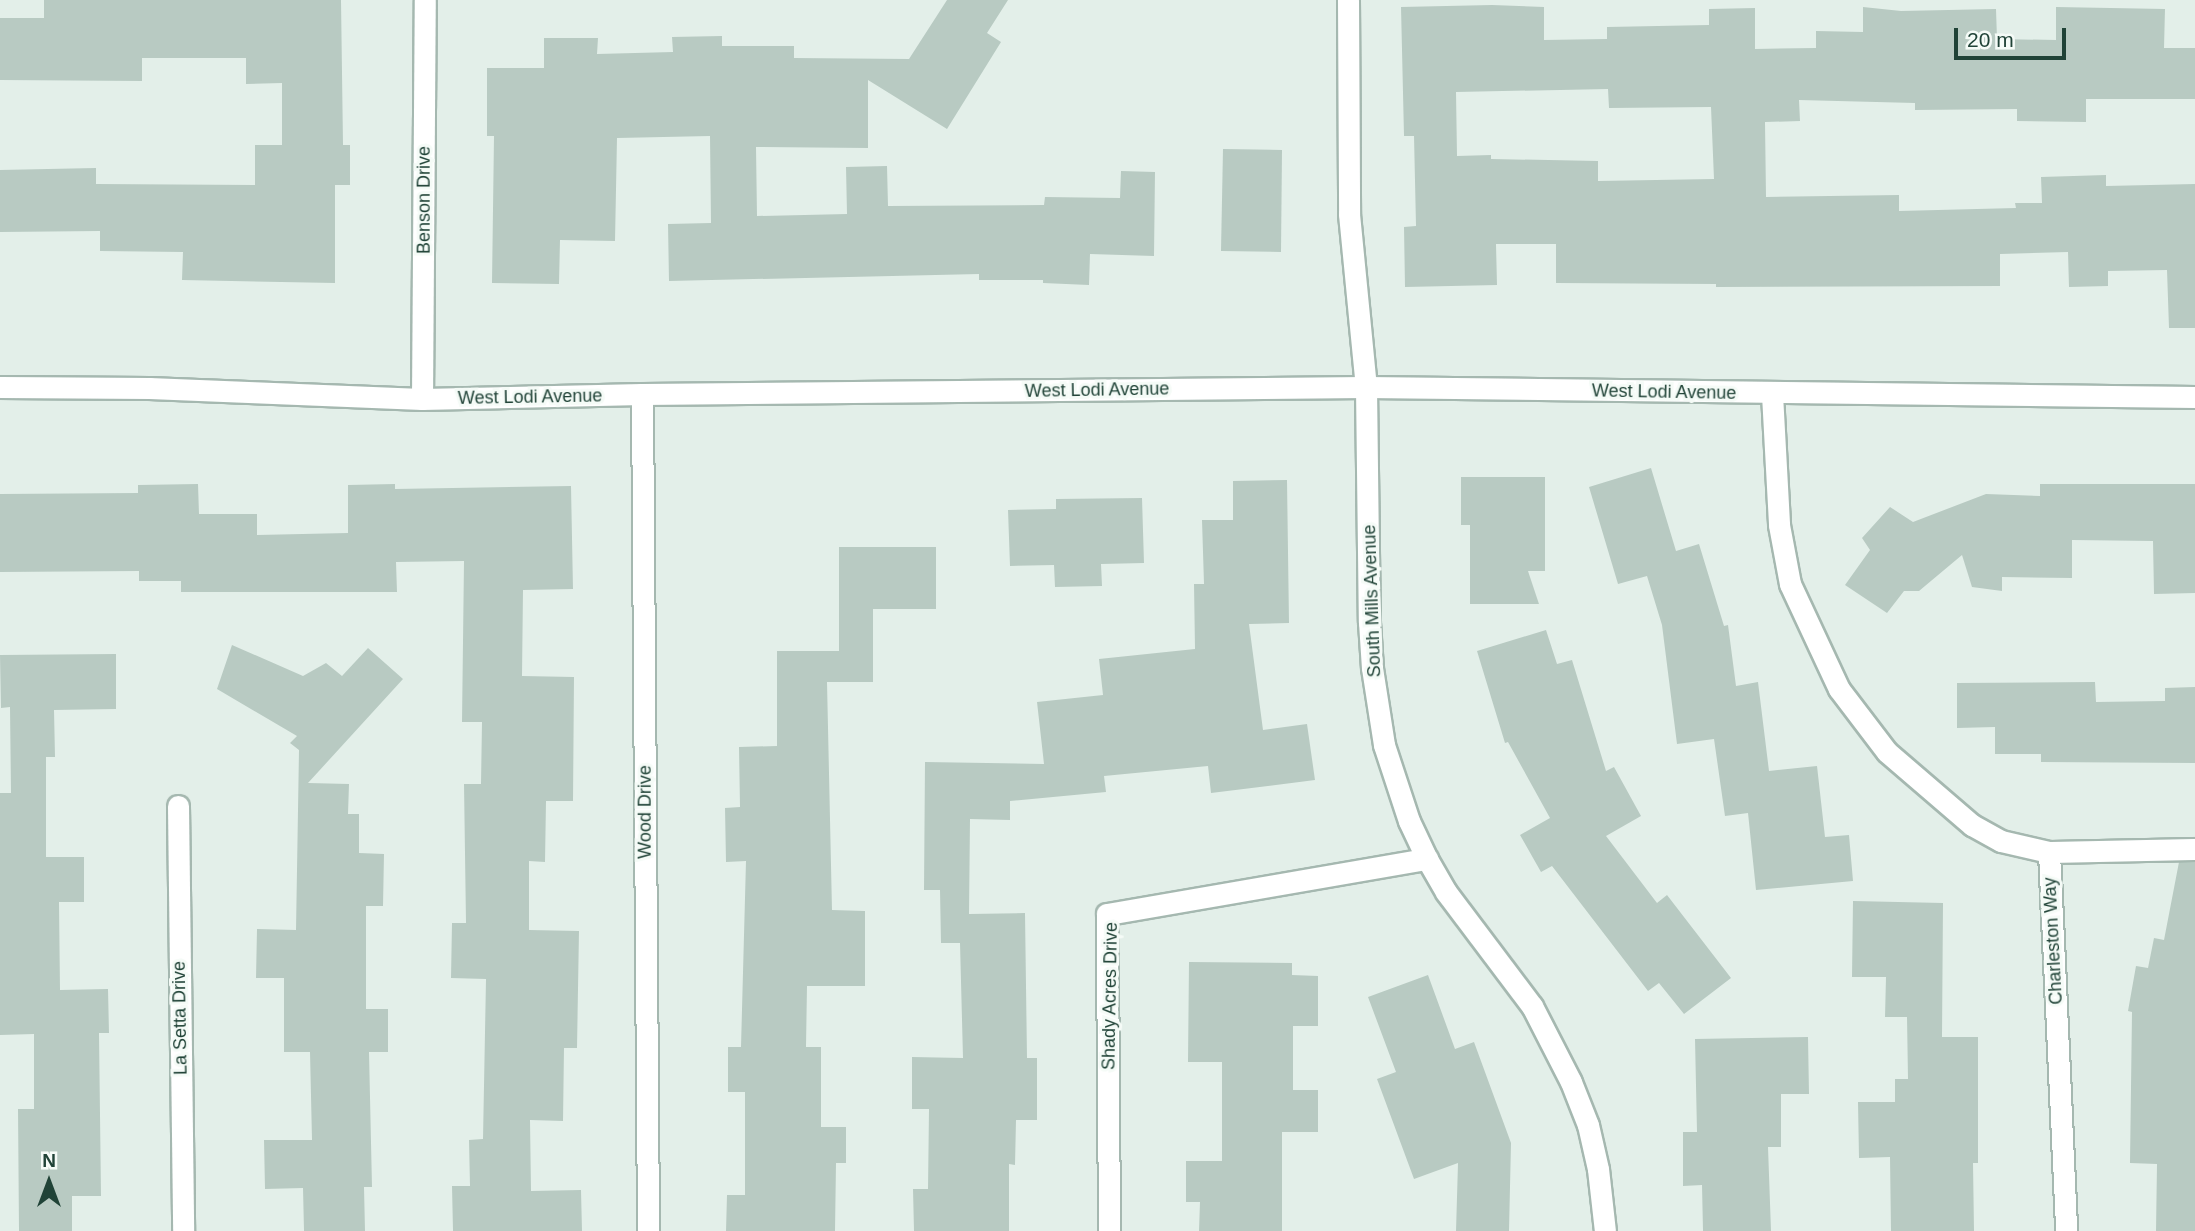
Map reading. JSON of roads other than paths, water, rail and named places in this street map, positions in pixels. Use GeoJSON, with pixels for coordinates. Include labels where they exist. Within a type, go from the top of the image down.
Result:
{"type":"FeatureCollection","features":[{"type":"Feature","properties":{"kind":"street","name":"Benson Drive"},"geometry":{"type":"LineString","coordinates":[[422,400],[425,0]]}},
{"type":"Feature","properties":{"kind":"street","name":"South Mills Avenue"},"geometry":{"type":"LineString","coordinates":[[1348,0],[1349,214],[1366,387],[1369,622],[1377,711],[1397,786],[1427,859],[1446,891],[1532,1006],[1556,1051],[1588,1125],[1598,1170],[1605,1231]]}},
{"type":"Feature","properties":{"kind":"street","name":"West Lodi Avenue"},"geometry":{"type":"LineString","coordinates":[[0,387],[149,388],[422,400],[642,394],[1366,387],[1772,394],[2195,397]]}},
{"type":"Feature","properties":{"kind":"street","name":"Wood Drive"},"geometry":{"type":"LineString","coordinates":[[642,394],[648,1231]]}},
{"type":"Feature","properties":{"kind":"street","name":"Charleston Way"},"geometry":{"type":"LineString","coordinates":[[1772,394],[1779,525],[1790,584],[1839,689],[1888,752],[1972,824],[2001,841],[2049,852],[2066,1231]]}},
{"type":"Feature","properties":{"kind":"street","name":"La Setta Drive"},"geometry":{"type":"LineString","coordinates":[[178,806],[183,1231]]}},
{"type":"Feature","properties":{"kind":"street"},"geometry":{"type":"LineString","coordinates":[[2049,852],[2195,849]]}},
{"type":"Feature","properties":{"kind":"street","name":"Shady Acres Drive"},"geometry":{"type":"LineString","coordinates":[[1110,1231],[1107,915],[1427,859]]}}]}
